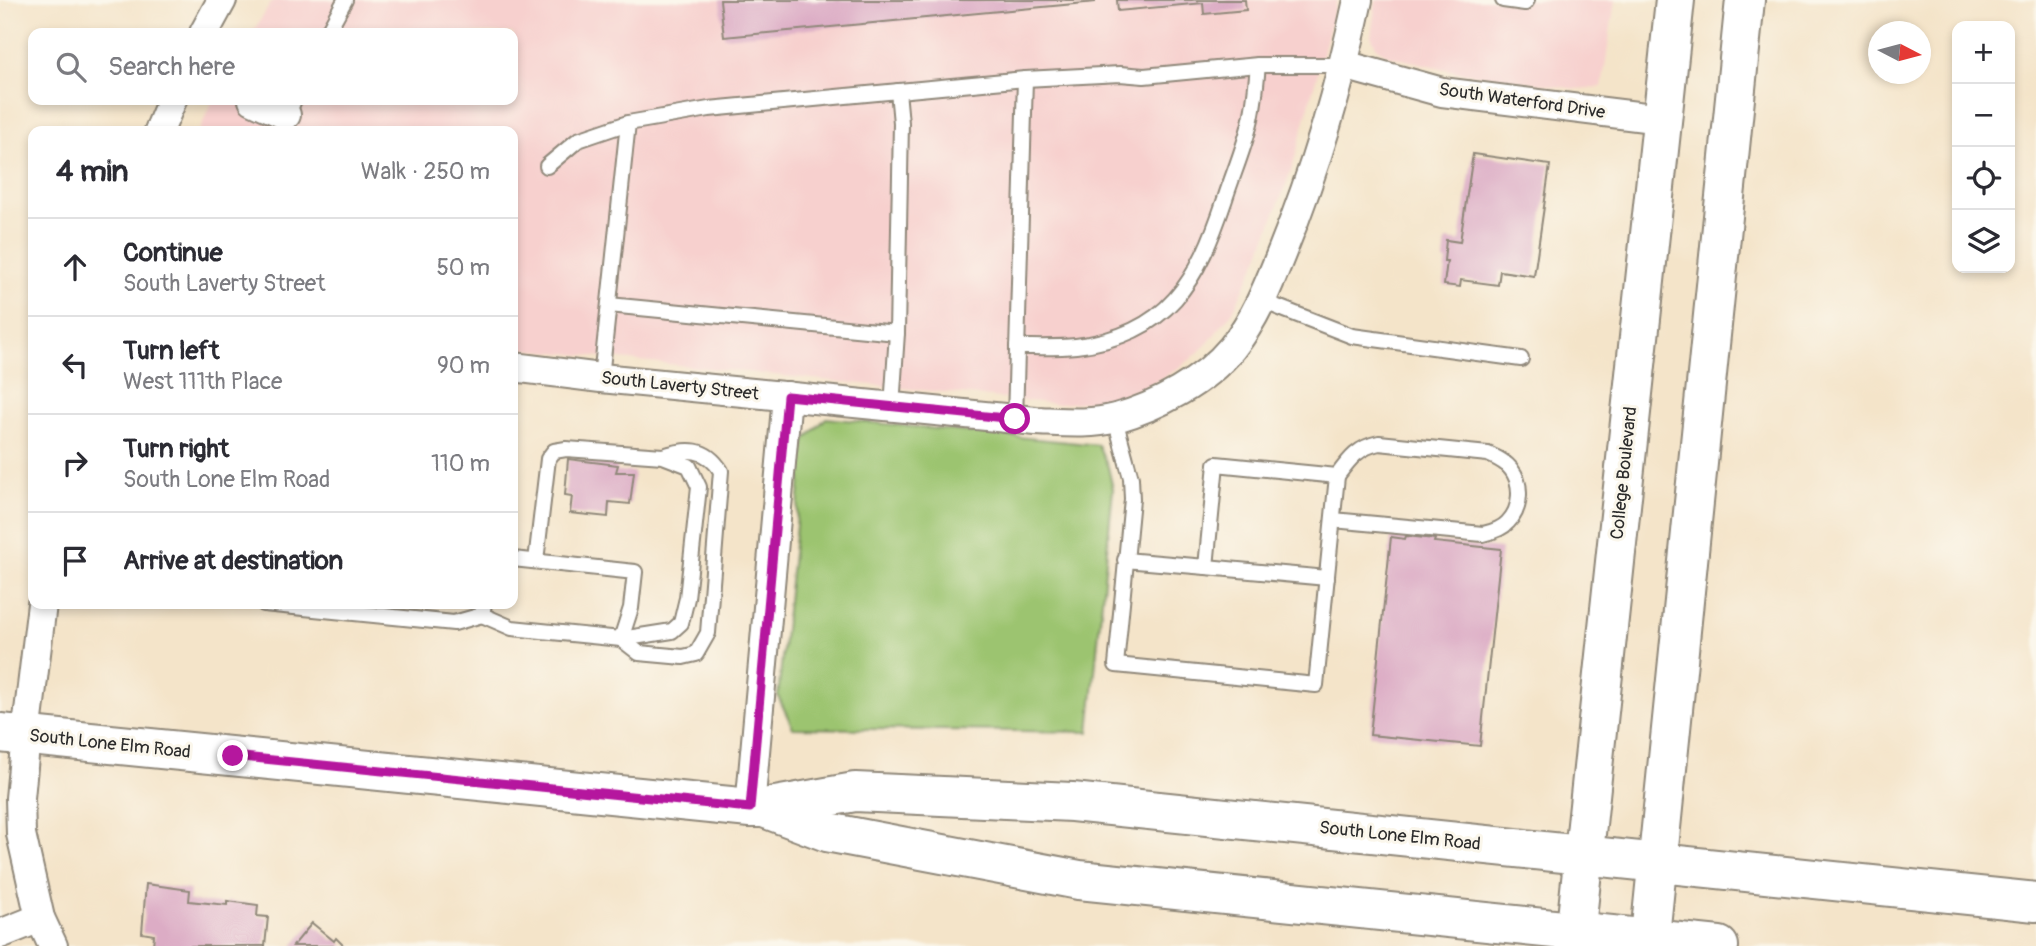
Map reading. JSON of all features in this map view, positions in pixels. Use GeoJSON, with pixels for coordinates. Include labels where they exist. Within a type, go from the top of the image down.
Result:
{"type":"FeatureCollection","features":[{"type":"Feature","properties":{"kind":"street"},"geometry":{"type":"LineString","coordinates":[[207,28],[222,0]]}},
{"type":"Feature","properties":{"kind":"street","name":"South Laverty Street"},"geometry":{"type":"LineString","coordinates":[[518,368],[1015,419],[1091,422],[1115,419],[1182,390],[1211,369],[1232,349],[1262,301],[1306,193],[1344,65],[1358,0]]}},
{"type":"Feature","properties":{"kind":"street","name":"College Boulevard"},"geometry":{"type":"LineString","coordinates":[[1575,939],[1675,0]]}},
{"type":"Feature","properties":{"kind":"street"},"geometry":{"type":"LineString","coordinates":[[1650,942],[1745,0]]}},
{"type":"Feature","properties":{"kind":"street","name":"South Waterford Drive"},"geometry":{"type":"LineString","coordinates":[[1344,65],[1442,92],[1661,119]]}},
{"type":"Feature","properties":{"kind":"street"},"geometry":{"type":"LineString","coordinates":[[161,126],[170,105]]}},
{"type":"Feature","properties":{"kind":"street"},"geometry":{"type":"LineString","coordinates":[[264,105],[287,115]]}},
{"type":"Feature","properties":{"kind":"street"},"geometry":{"type":"LineString","coordinates":[[757,808],[787,396]]}},
{"type":"Feature","properties":{"kind":"street"},"geometry":{"type":"LineString","coordinates":[[41,609],[13,735],[21,835],[40,918],[53,946]]}},
{"type":"Feature","properties":{"kind":"street","name":"South Lone Elm Road"},"geometry":{"type":"LineString","coordinates":[[13,735],[757,808],[827,832],[1079,880],[1575,939],[1719,946]]}},
{"type":"Feature","properties":{"kind":"street","name":"South Lone Elm Road"},"geometry":{"type":"LineString","coordinates":[[757,808],[855,792],[1072,802],[2036,902]]}},
{"type":"Feature","properties":{"kind":"street"},"geometry":{"type":"LineString","coordinates":[[0,934],[40,918]]}},
{"type":"Feature","properties":{"kind":"lane"},"geometry":{"type":"LineString","coordinates":[[330,28],[345,0]]}},
{"type":"Feature","properties":{"kind":"lane"},"geometry":{"type":"LineString","coordinates":[[1503,0],[1525,3],[1527,0]]}},
{"type":"Feature","properties":{"kind":"lane"},"geometry":{"type":"LineString","coordinates":[[547,166],[578,140],[628,123],[709,108],[1024,79],[1120,74],[1144,76],[1258,65],[1344,65]]}},
{"type":"Feature","properties":{"kind":"lane"},"geometry":{"type":"LineString","coordinates":[[1017,347],[1073,346],[1118,337],[1160,314],[1182,294],[1210,243],[1251,123],[1258,65]]}},
{"type":"Feature","properties":{"kind":"lane"},"geometry":{"type":"LineString","coordinates":[[1015,419],[1024,79]]}},
{"type":"Feature","properties":{"kind":"lane"},"geometry":{"type":"LineString","coordinates":[[892,407],[897,333],[901,123],[898,91]]}},
{"type":"Feature","properties":{"kind":"lane"},"geometry":{"type":"LineString","coordinates":[[601,378],[628,123]]}},
{"type":"Feature","properties":{"kind":"lane"},"geometry":{"type":"LineString","coordinates":[[1262,301],[1352,336],[1521,359]]}},
{"type":"Feature","properties":{"kind":"lane"},"geometry":{"type":"LineString","coordinates":[[609,305],[897,333]]}},
{"type":"Feature","properties":{"kind":"lane"},"geometry":{"type":"LineString","coordinates":[[1115,419],[1131,478],[1132,499],[1116,665],[1316,685],[1337,476],[1357,451],[1378,443],[1488,454],[1502,461],[1517,478],[1518,502],[1508,523],[1496,531],[1483,534],[1333,520]]}},
{"type":"Feature","properties":{"kind":"lane"},"geometry":{"type":"LineString","coordinates":[[314,609],[454,623],[483,609],[512,628],[621,639],[672,631],[681,623],[687,598],[699,487],[689,466],[663,456],[566,449],[554,451],[548,458],[536,561]]}},
{"type":"Feature","properties":{"kind":"lane"},"geometry":{"type":"LineString","coordinates":[[621,639],[639,653],[683,657],[696,654],[708,632],[721,471],[714,461],[699,452],[680,451],[663,456]]}},
{"type":"Feature","properties":{"kind":"lane"},"geometry":{"type":"LineString","coordinates":[[1206,567],[1216,464],[1337,476]]}},
{"type":"Feature","properties":{"kind":"lane"},"geometry":{"type":"LineString","coordinates":[[518,559],[635,572],[631,608],[621,639]]}},
{"type":"Feature","properties":{"kind":"lane"},"geometry":{"type":"LineString","coordinates":[[1125,560],[1327,578]]}},
{"type":"Feature","properties":{"kind":"shaded area"},"geometry":{"type":"Polygon","coordinates":[[[273,0],[1337,0],[1293,165],[1257,261],[1233,311],[1208,343],[1191,359],[1147,386],[1107,400],[1058,404],[518,349],[518,126],[201,126],[211,105],[518,105],[518,28],[255,28],[273,0]]]}},
{"type":"Feature","properties":{"kind":"shaded area"},"geometry":{"type":"Polygon","coordinates":[[[1376,0],[1615,0],[1602,87],[1576,89],[1458,72],[1389,56],[1377,48],[1371,36],[1376,0]]]}},
{"type":"Feature","properties":{"kind":"green space"},"geometry":{"type":"Polygon","coordinates":[[[826,418],[1098,445],[1108,467],[1113,489],[1089,732],[793,728],[778,696],[805,440],[826,418]]]}},
{"type":"Feature","properties":{"kind":"building"},"geometry":{"type":"Polygon","coordinates":[[[720,0],[1095,0],[1095,2],[724,37],[720,0]]]}},
{"type":"Feature","properties":{"kind":"building"},"geometry":{"type":"Polygon","coordinates":[[[1117,0],[1245,0],[1246,10],[1204,14],[1203,3],[1118,11],[1117,0]]]}},
{"type":"Feature","properties":{"kind":"building"},"geometry":{"type":"Polygon","coordinates":[[[1473,154],[1550,165],[1534,276],[1500,271],[1498,285],[1461,280],[1460,287],[1444,285],[1446,240],[1460,242],[1473,154]]]}},
{"type":"Feature","properties":{"kind":"building"},"geometry":{"type":"Polygon","coordinates":[[[568,459],[618,465],[616,472],[634,472],[630,504],[609,502],[608,517],[570,513],[572,496],[565,495],[568,459]]]}},
{"type":"Feature","properties":{"kind":"building"},"geometry":{"type":"Polygon","coordinates":[[[1406,536],[1435,539],[1434,542],[1501,549],[1480,746],[1370,735],[1391,537],[1405,539],[1406,536]]]}},
{"type":"Feature","properties":{"kind":"building"},"geometry":{"type":"Polygon","coordinates":[[[146,884],[190,890],[189,901],[227,905],[227,901],[258,905],[257,916],[268,917],[265,946],[153,946],[154,935],[142,933],[146,884]]]}},
{"type":"Feature","properties":{"kind":"building"},"geometry":{"type":"Polygon","coordinates":[[[312,923],[334,941],[336,938],[344,946],[293,946],[312,923]]]}},
{"type":"Feature","properties":{"kind":"route"},"geometry":{"type":"LineString","coordinates":[[233,756],[750,808],[787,396],[1015,419]]}}]}
